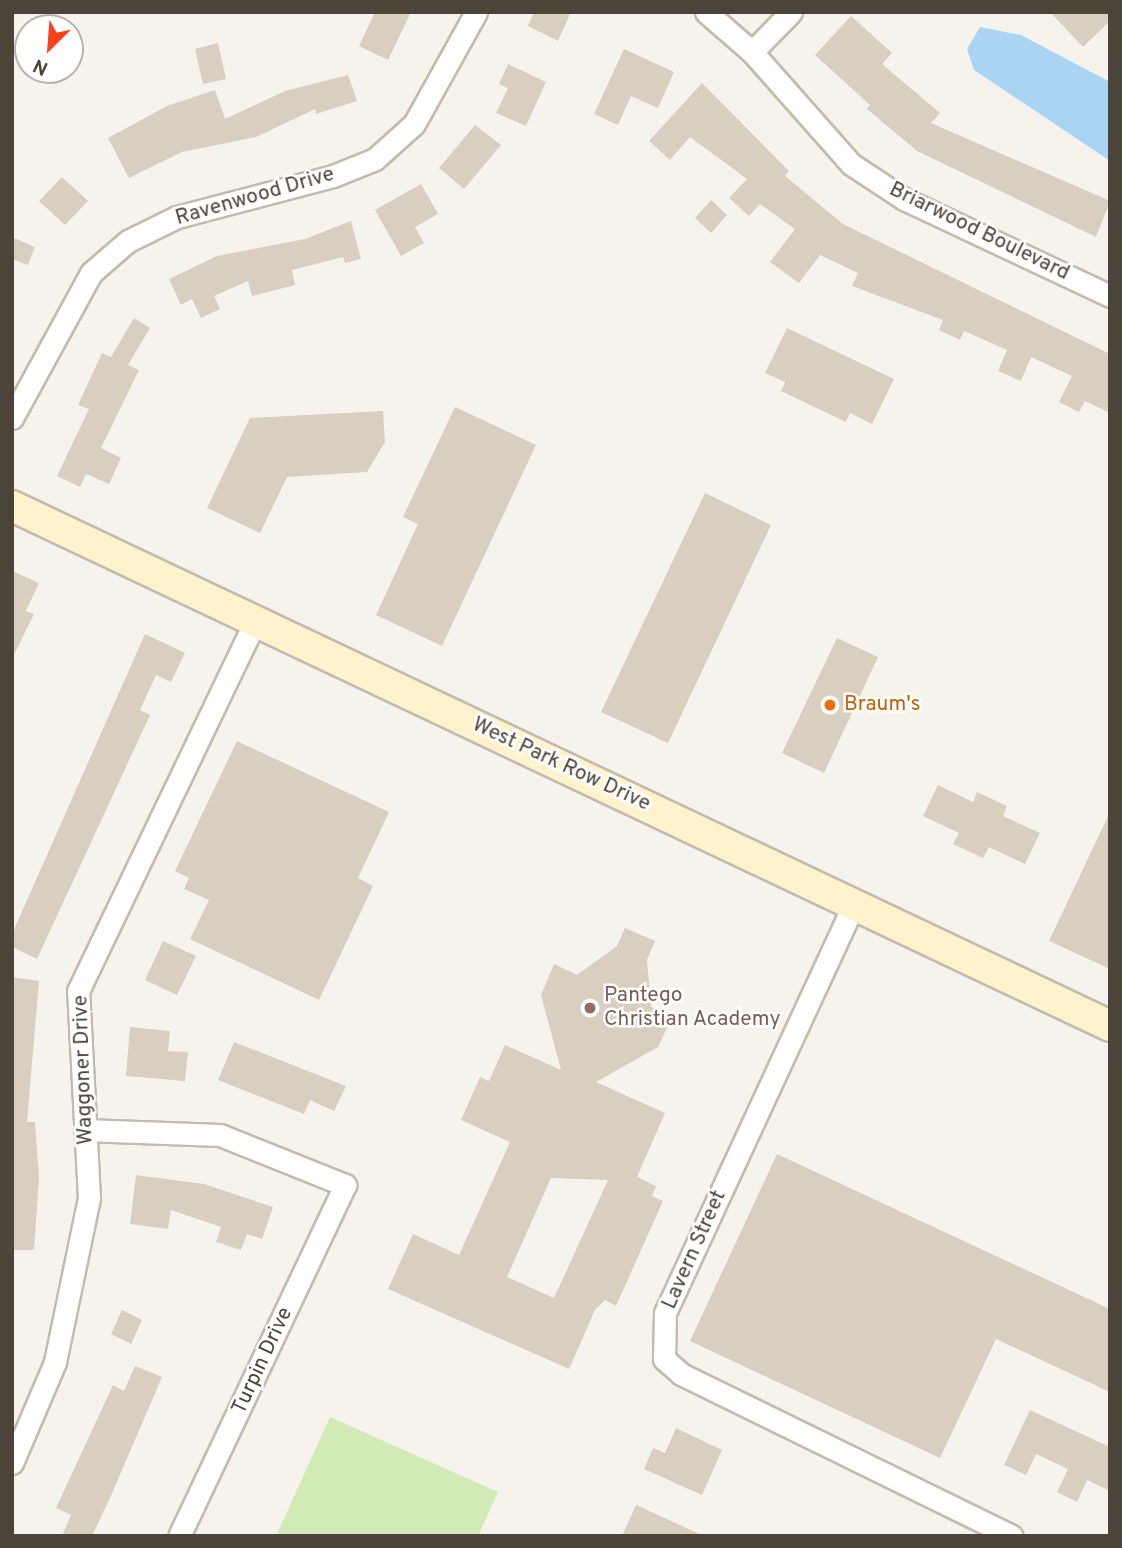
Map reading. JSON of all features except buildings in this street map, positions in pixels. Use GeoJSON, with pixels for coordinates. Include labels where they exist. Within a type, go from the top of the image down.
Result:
{"type":"FeatureCollection","features":[{"type":"Feature","properties":{"kind":"main road","name":"West Park Row Drive"},"geometry":{"type":"LineString","coordinates":[[12,506],[1110,1026]]}},
{"type":"Feature","properties":{"kind":"street","name":"Ravenwood Drive"},"geometry":{"type":"LineString","coordinates":[[12,418],[91,273],[128,241],[177,216],[333,176],[375,159],[414,124],[476,12]]}},
{"type":"Feature","properties":{"kind":"street","name":"Briarwood Boulevard"},"geometry":{"type":"LineString","coordinates":[[706,12],[752,52],[851,164],[904,199],[1110,296]]}},
{"type":"Feature","properties":{"kind":"street"},"geometry":{"type":"LineString","coordinates":[[752,52],[791,12]]}},
{"type":"Feature","properties":{"kind":"street","name":"Waggoner Drive"},"geometry":{"type":"LineString","coordinates":[[12,1463],[55,1362],[74,1292],[89,1198],[78,991],[256,620]]}},
{"type":"Feature","properties":{"kind":"street","name":"Lavern Street"},"geometry":{"type":"LineString","coordinates":[[854,904],[665,1313],[664,1359],[681,1374],[1011,1536]]}},
{"type":"Feature","properties":{"kind":"street","name":"Turpin Drive"},"geometry":{"type":"LineString","coordinates":[[85,1130],[220,1135],[345,1185],[179,1536]]}},
{"type":"Feature","properties":{"kind":"green space"},"geometry":{"type":"Polygon","coordinates":[[[330,1417],[498,1492],[478,1536],[276,1536],[330,1417]]]}},
{"type":"Feature","properties":{"kind":"water"},"geometry":{"type":"Polygon","coordinates":[[[980,27],[1021,35],[1110,82],[1110,161],[974,70],[967,49],[980,27]]]}},
{"type":"Feature","properties":{"kind":"place","name":"Braum's"},"geometry":{"type":"Point","coordinates":[830,705]}},
{"type":"Feature","properties":{"kind":"place","name":"Pantego Christian Academy"},"geometry":{"type":"Point","coordinates":[590,1008]}}]}
